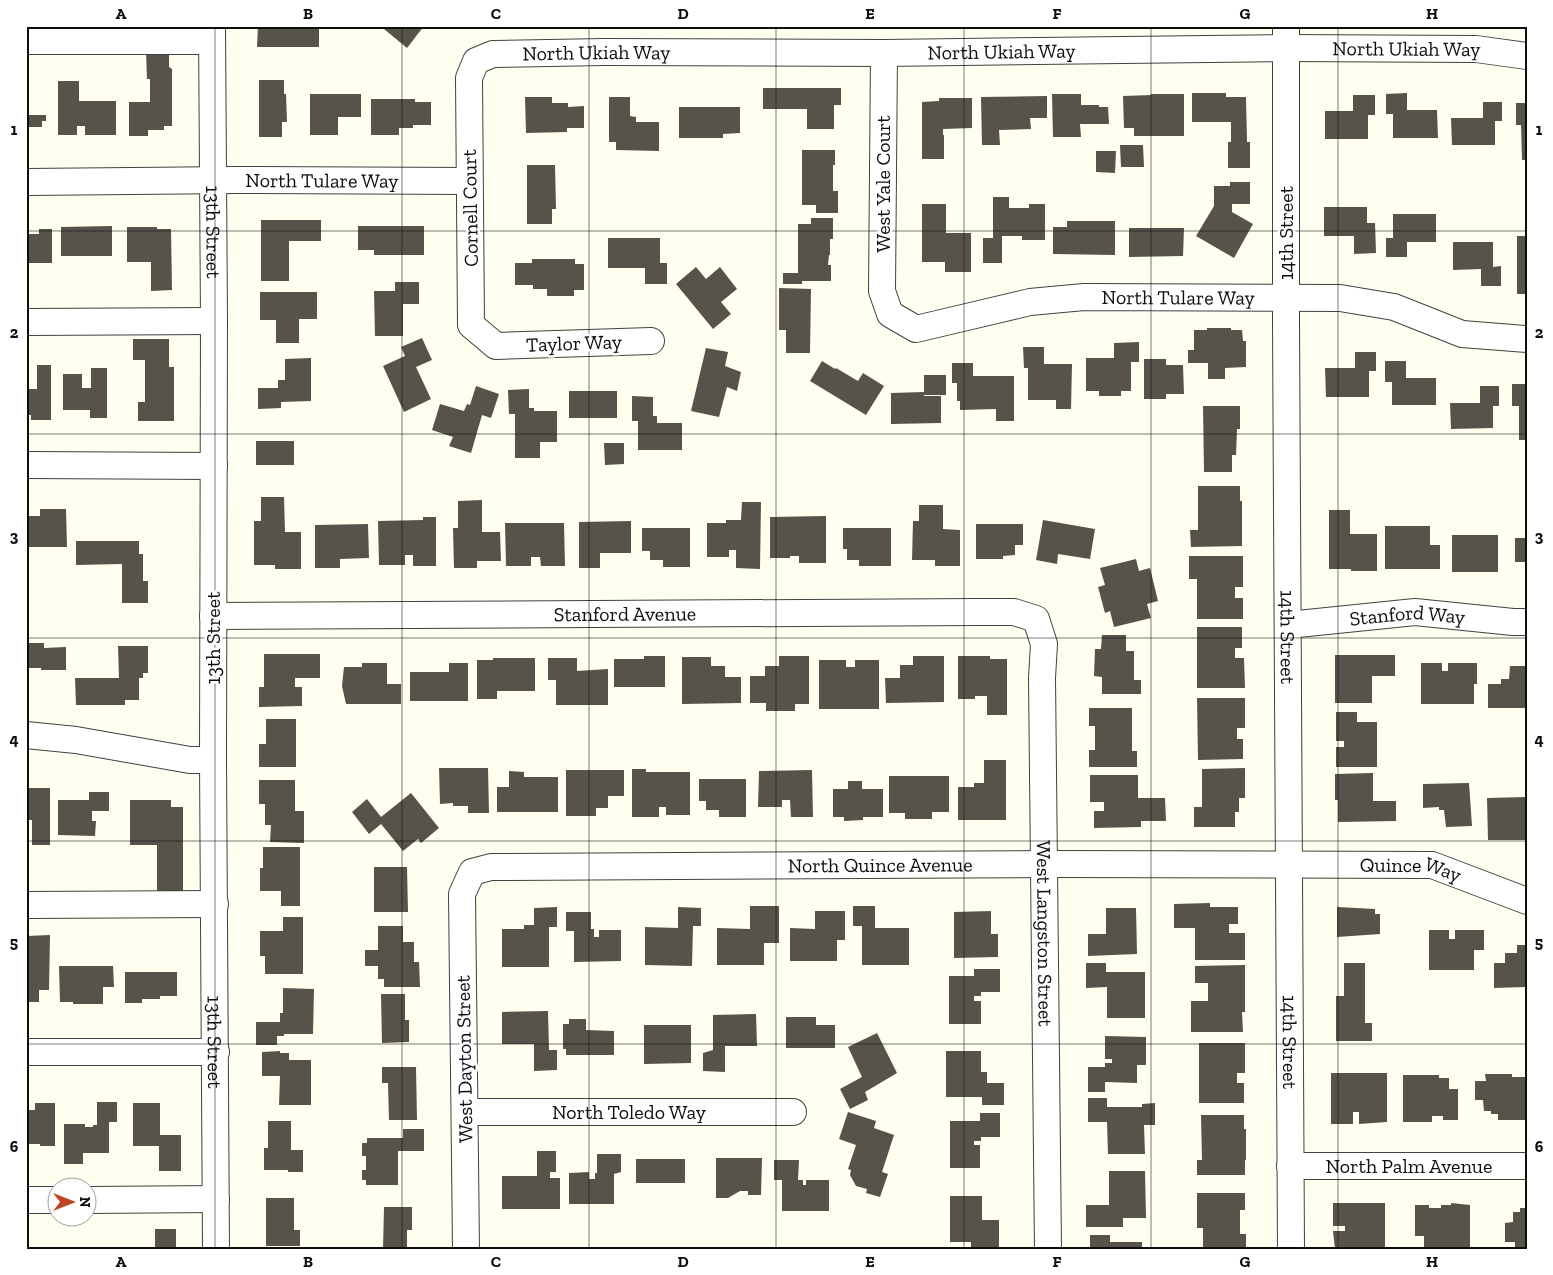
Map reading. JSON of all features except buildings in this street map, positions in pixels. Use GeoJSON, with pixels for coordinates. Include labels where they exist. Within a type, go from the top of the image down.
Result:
{"type":"FeatureCollection","features":[{"type":"Feature","properties":{"kind":"street"},"geometry":{"type":"LineString","coordinates":[[26,41],[212,34]]}},
{"type":"Feature","properties":{"kind":"street","name":"13th Street"},"geometry":{"type":"LineString","coordinates":[[212,34],[214,180],[213,760],[216,1249]]}},
{"type":"Feature","properties":{"kind":"street","name":"North Ukiah Way"},"geometry":{"type":"LineString","coordinates":[[476,61],[493,54],[604,52],[884,53],[1286,37],[1476,49],[1527,56]]}},
{"type":"Feature","properties":{"kind":"street","name":"14th Street"},"geometry":{"type":"LineString","coordinates":[[1286,37],[1291,1249]]}},
{"type":"Feature","properties":{"kind":"street","name":"West Yale Court"},"geometry":{"type":"LineString","coordinates":[[884,53],[882,291],[890,314]]}},
{"type":"Feature","properties":{"kind":"street","name":"Cornell Court"},"geometry":{"type":"LineString","coordinates":[[476,61],[469,78],[471,325],[496,346]]}},
{"type":"Feature","properties":{"kind":"street","name":"North Tulare Way"},"geometry":{"type":"LineString","coordinates":[[26,182],[469,180]]}},
{"type":"Feature","properties":{"kind":"street","name":"North Tulare Way"},"geometry":{"type":"LineString","coordinates":[[890,314],[916,330],[1030,302],[1084,298],[1340,298],[1394,307],[1462,334],[1527,339]]}},
{"type":"Feature","properties":{"kind":"street"},"geometry":{"type":"LineString","coordinates":[[26,322],[214,321]]}},
{"type":"Feature","properties":{"kind":"street","name":"Taylor Way"},"geometry":{"type":"LineString","coordinates":[[496,346],[651,341]]}},
{"type":"Feature","properties":{"kind":"street"},"geometry":{"type":"LineString","coordinates":[[26,465],[214,466]]}},
{"type":"Feature","properties":{"kind":"street","name":"Stanford Avenue"},"geometry":{"type":"LineString","coordinates":[[213,616],[1014,612],[1036,619]]}},
{"type":"Feature","properties":{"kind":"street","name":"Stanford Way"},"geometry":{"type":"LineString","coordinates":[[1288,625],[1415,612],[1527,622]]}},
{"type":"Feature","properties":{"kind":"street","name":"West Langston Street"},"geometry":{"type":"LineString","coordinates":[[1036,619],[1044,644],[1042,678],[1048,1249]]}},
{"type":"Feature","properties":{"kind":"street"},"geometry":{"type":"LineString","coordinates":[[26,735],[76,740],[190,760],[213,760]]}},
{"type":"Feature","properties":{"kind":"street","name":"North Quince Avenue"},"geometry":{"type":"LineString","coordinates":[[472,872],[491,867],[1288,864]]}},
{"type":"Feature","properties":{"kind":"street","name":"Quince Way"},"geometry":{"type":"LineString","coordinates":[[1288,864],[1432,865],[1527,901]]}},
{"type":"Feature","properties":{"kind":"street","name":"West Dayton Street"},"geometry":{"type":"LineString","coordinates":[[466,1249],[462,894],[472,872]]}},
{"type":"Feature","properties":{"kind":"street"},"geometry":{"type":"LineString","coordinates":[[26,905],[215,904]]}},
{"type":"Feature","properties":{"kind":"street"},"geometry":{"type":"LineString","coordinates":[[26,1052],[216,1052]]}},
{"type":"Feature","properties":{"kind":"street","name":"North Toledo Way"},"geometry":{"type":"LineString","coordinates":[[465,1112],[794,1112]]}},
{"type":"Feature","properties":{"kind":"street","name":"North Palm Avenue"},"geometry":{"type":"LineString","coordinates":[[1290,1166],[1527,1166]]}},
{"type":"Feature","properties":{"kind":"street"},"geometry":{"type":"LineString","coordinates":[[98,1200],[216,1199]]}},
{"type":"Feature","properties":{"kind":"street"},"geometry":{"type":"LineString","coordinates":[[26,1200],[48,1200]]}}]}
